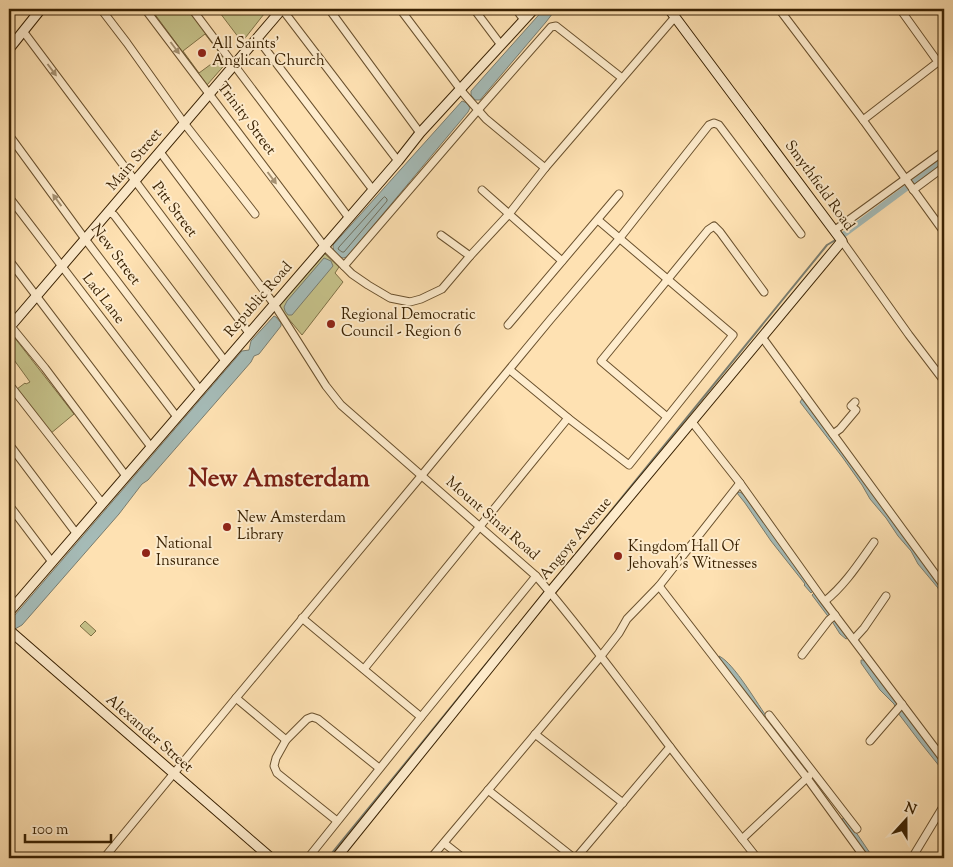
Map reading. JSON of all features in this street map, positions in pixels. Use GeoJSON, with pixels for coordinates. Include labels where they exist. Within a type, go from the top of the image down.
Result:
{"type":"FeatureCollection","features":[{"type":"Feature","properties":{"kind":"street"},"geometry":{"type":"LineString","coordinates":[[9,50],[41,9]]}},
{"type":"Feature","properties":{"kind":"street"},"geometry":{"type":"LineString","coordinates":[[101,9],[127,42],[184,123],[256,214]]}},
{"type":"Feature","properties":{"kind":"street","name":"Trinity Street"},"geometry":{"type":"LineString","coordinates":[[145,9],[324,246],[352,274],[368,285],[390,298],[410,302],[442,289],[509,214],[545,168],[675,18]]}},
{"type":"Feature","properties":{"kind":"street"},"geometry":{"type":"LineString","coordinates":[[192,9],[349,218]]}},
{"type":"Feature","properties":{"kind":"street"},"geometry":{"type":"LineString","coordinates":[[282,9],[398,161]]}},
{"type":"Feature","properties":{"kind":"street","name":"Main Street"},"geometry":{"type":"LineString","coordinates":[[9,326],[62,267],[282,9]]}},
{"type":"Feature","properties":{"kind":"street"},"geometry":{"type":"LineString","coordinates":[[329,9],[420,134]]}},
{"type":"Feature","properties":{"kind":"street"},"geometry":{"type":"LineString","coordinates":[[400,9],[486,119],[545,168]]}},
{"type":"Feature","properties":{"kind":"street"},"geometry":{"type":"LineString","coordinates":[[474,9],[502,45]]}},
{"type":"Feature","properties":{"kind":"street"},"geometry":{"type":"LineString","coordinates":[[516,9],[524,20]]}},
{"type":"Feature","properties":{"kind":"street","name":"Republic Road"},"geometry":{"type":"LineString","coordinates":[[9,612],[420,134],[534,9]]}},
{"type":"Feature","properties":{"kind":"street","name":"Smythfield Road"},"geometry":{"type":"LineString","coordinates":[[669,9],[835,230],[944,381]]}},
{"type":"Feature","properties":{"kind":"street"},"geometry":{"type":"LineString","coordinates":[[779,9],[863,120],[944,232]]}},
{"type":"Feature","properties":{"kind":"street"},"geometry":{"type":"LineString","coordinates":[[863,120],[938,62],[900,9]]}},
{"type":"Feature","properties":{"kind":"street"},"geometry":{"type":"LineString","coordinates":[[344,266],[551,28],[556,26],[622,78]]}},
{"type":"Feature","properties":{"kind":"street","name":"Pitt Street"},"geometry":{"type":"LineString","coordinates":[[23,31],[249,333]]}},
{"type":"Feature","properties":{"kind":"street"},"geometry":{"type":"LineString","coordinates":[[257,38],[373,190]]}},
{"type":"Feature","properties":{"kind":"street"},"geometry":{"type":"LineString","coordinates":[[104,858],[619,239],[709,125],[714,123],[719,125],[801,234]]}},
{"type":"Feature","properties":{"kind":"street","name":"New Street"},"geometry":{"type":"LineString","coordinates":[[9,135],[85,239],[200,390]]}},
{"type":"Feature","properties":{"kind":"street"},"geometry":{"type":"LineString","coordinates":[[835,230],[944,151]]}},
{"type":"Feature","properties":{"kind":"street","name":"Mount Sinai Road"},"geometry":{"type":"LineString","coordinates":[[160,152],[274,304],[326,386],[341,405],[536,576],[601,656],[757,858]]}},
{"type":"Feature","properties":{"kind":"street"},"geometry":{"type":"LineString","coordinates":[[913,190],[944,167]]}},
{"type":"Feature","properties":{"kind":"street"},"geometry":{"type":"LineString","coordinates":[[482,190],[562,261]]}},
{"type":"Feature","properties":{"kind":"street"},"geometry":{"type":"LineString","coordinates":[[508,325],[619,194]]}},
{"type":"Feature","properties":{"kind":"street","name":"Lad Lane"},"geometry":{"type":"LineString","coordinates":[[9,197],[177,417]]}},
{"type":"Feature","properties":{"kind":"street"},"geometry":{"type":"LineString","coordinates":[[109,212],[114,215],[225,361]]}},
{"type":"Feature","properties":{"kind":"street"},"geometry":{"type":"LineString","coordinates":[[510,370],[629,465],[733,335],[598,220]]}},
{"type":"Feature","properties":{"kind":"street"},"geometry":{"type":"LineString","coordinates":[[667,417],[601,361],[708,230],[714,226],[764,292]]}},
{"type":"Feature","properties":{"kind":"street"},"geometry":{"type":"LineString","coordinates":[[441,235],[470,256]]}},
{"type":"Feature","properties":{"kind":"street","name":"Angoys Avenue"},"geometry":{"type":"LineString","coordinates":[[336,858],[547,588],[692,422],[842,241]]}},
{"type":"Feature","properties":{"kind":"street"},"geometry":{"type":"LineString","coordinates":[[9,260],[151,447]]}},
{"type":"Feature","properties":{"kind":"street"},"geometry":{"type":"LineString","coordinates":[[9,326],[45,368],[126,476]]}},
{"type":"Feature","properties":{"kind":"street"},"geometry":{"type":"LineString","coordinates":[[762,337],[944,586]]}},
{"type":"Feature","properties":{"kind":"street"},"geometry":{"type":"LineString","coordinates":[[9,384],[102,503]]}},
{"type":"Feature","properties":{"kind":"street"},"geometry":{"type":"LineString","coordinates":[[833,434],[840,429],[856,410],[851,406],[854,402]]}},
{"type":"Feature","properties":{"kind":"street"},"geometry":{"type":"LineString","coordinates":[[364,669],[568,418]]}},
{"type":"Feature","properties":{"kind":"street"},"geometry":{"type":"LineString","coordinates":[[692,422],[740,483],[825,601],[833,617],[854,639],[944,760]]}},
{"type":"Feature","properties":{"kind":"street"},"geometry":{"type":"LineString","coordinates":[[9,444],[76,534]]}},
{"type":"Feature","properties":{"kind":"street"},"geometry":{"type":"LineString","coordinates":[[431,858],[619,634],[627,618],[659,586],[740,483]]}},
{"type":"Feature","properties":{"kind":"street"},"geometry":{"type":"LineString","coordinates":[[9,505],[52,562]]}},
{"type":"Feature","properties":{"kind":"street"},"geometry":{"type":"LineString","coordinates":[[825,601],[846,581],[874,542]]}},
{"type":"Feature","properties":{"kind":"street"},"geometry":{"type":"LineString","coordinates":[[308,858],[536,576]]}},
{"type":"Feature","properties":{"kind":"street"},"geometry":{"type":"LineString","coordinates":[[659,586],[810,775],[857,829]]}},
{"type":"Feature","properties":{"kind":"street"},"geometry":{"type":"LineString","coordinates":[[854,639],[869,622],[886,596]]}},
{"type":"Feature","properties":{"kind":"street"},"geometry":{"type":"LineString","coordinates":[[802,655],[833,617]]}},
{"type":"Feature","properties":{"kind":"street"},"geometry":{"type":"LineString","coordinates":[[302,618],[421,717]]}},
{"type":"Feature","properties":{"kind":"street","name":"Alexander Street"},"geometry":{"type":"LineString","coordinates":[[9,630],[272,858]]}},
{"type":"Feature","properties":{"kind":"street"},"geometry":{"type":"LineString","coordinates":[[236,698],[286,740]]}},
{"type":"Feature","properties":{"kind":"street"},"geometry":{"type":"LineString","coordinates":[[870,741],[902,704]]}},
{"type":"Feature","properties":{"kind":"street"},"geometry":{"type":"LineString","coordinates":[[769,715],[865,858]]}},
{"type":"Feature","properties":{"kind":"street"},"geometry":{"type":"LineString","coordinates":[[337,821],[277,773],[274,766],[276,758],[286,740],[307,719],[312,717],[318,719],[379,768]]}},
{"type":"Feature","properties":{"kind":"street"},"geometry":{"type":"LineString","coordinates":[[535,734],[623,803]]}},
{"type":"Feature","properties":{"kind":"street"},"geometry":{"type":"LineString","coordinates":[[488,790],[575,858],[670,747]]}},
{"type":"Feature","properties":{"kind":"street"},"geometry":{"type":"LineString","coordinates":[[742,839],[810,775]]}},
{"type":"Feature","properties":{"kind":"street"},"geometry":{"type":"LineString","coordinates":[[912,858],[944,805]]}},
{"type":"Feature","properties":{"kind":"street"},"geometry":{"type":"LineString","coordinates":[[444,843],[463,858]]}},
{"type":"Feature","properties":{"kind":"shaded area"},"geometry":{"type":"Polygon","coordinates":[[[160,9],[188,9],[228,61],[207,85],[154,13],[160,9]],[[205,34],[183,51],[199,73],[222,56],[205,34]]]}},
{"type":"Feature","properties":{"kind":"shaded area"},"geometry":{"type":"Polygon","coordinates":[[[217,9],[259,9],[264,14],[242,42],[217,9]]]}},
{"type":"Feature","properties":{"kind":"shaded area"},"geometry":{"type":"Polygon","coordinates":[[[324,253],[339,267],[335,273],[343,282],[302,335],[278,306],[324,253]]]}},
{"type":"Feature","properties":{"kind":"shaded area"},"geometry":{"type":"Polygon","coordinates":[[[14,337],[74,414],[50,434],[9,380],[9,378],[17,389],[30,382],[9,353],[9,343],[14,337]]]}},
{"type":"Feature","properties":{"kind":"shaded area"},"geometry":{"type":"Polygon","coordinates":[[[85,621],[96,631],[91,636],[80,626],[85,621]]]}},
{"type":"Feature","properties":{"kind":"water"},"geometry":{"type":"Polygon","coordinates":[[[544,9],[556,9],[480,100],[475,100],[471,95],[471,91],[544,9]]]}},
{"type":"Feature","properties":{"kind":"water"},"geometry":{"type":"Polygon","coordinates":[[[462,101],[467,103],[470,108],[468,112],[347,257],[343,258],[337,255],[333,245],[462,101]]]}},
{"type":"Feature","properties":{"kind":"water"},"geometry":{"type":"Polygon","coordinates":[[[324,258],[331,261],[333,266],[292,315],[288,315],[284,307],[287,301],[324,258]]]}},
{"type":"Feature","properties":{"kind":"water"},"geometry":{"type":"Polygon","coordinates":[[[274,316],[281,323],[281,326],[259,354],[254,356],[251,362],[148,480],[142,484],[119,514],[22,625],[15,629],[11,626],[10,623],[14,616],[242,351],[249,350],[251,341],[274,316]]]}},
{"type":"Feature","properties":{"kind":"water"},"geometry":{"type":"Polygon","coordinates":[[[802,399],[944,592],[944,601],[938,588],[918,564],[911,551],[870,499],[843,458],[800,402],[802,399]]]}},
{"type":"Feature","properties":{"kind":"water"},"geometry":{"type":"Polygon","coordinates":[[[740,492],[814,590],[811,593],[737,493],[740,492]]]}},
{"type":"Feature","properties":{"kind":"water"},"geometry":{"type":"Polygon","coordinates":[[[815,592],[848,638],[846,639],[840,634],[812,595],[815,592]]]}},
{"type":"Feature","properties":{"kind":"water"},"geometry":{"type":"Polygon","coordinates":[[[719,656],[739,675],[774,727],[809,772],[808,774],[720,660],[719,656]]]}},
{"type":"Feature","properties":{"kind":"water"},"geometry":{"type":"Polygon","coordinates":[[[861,660],[864,660],[944,765],[944,772],[898,713],[894,704],[880,690],[861,663],[861,660]]]}},
{"type":"Feature","properties":{"kind":"water"},"geometry":{"type":"Polygon","coordinates":[[[843,818],[847,819],[870,853],[868,855],[866,855],[842,821],[843,818]]]}},
{"type":"Feature","properties":{"kind":"waterway"},"geometry":{"type":"LineString","coordinates":[[843,235],[944,160]]}},
{"type":"Feature","properties":{"kind":"waterway"},"geometry":{"type":"LineString","coordinates":[[563,570],[827,245],[837,239]]}},
{"type":"Feature","properties":{"kind":"waterway"},"geometry":{"type":"LineString","coordinates":[[328,858],[517,626]]}},
{"type":"Feature","properties":{"kind":"place","name":"All Saints' Anglican Church"},"geometry":{"type":"Point","coordinates":[202,53]}},
{"type":"Feature","properties":{"kind":"place","name":"Regional Democratic Council - Region 6"},"geometry":{"type":"Point","coordinates":[331,324]}},
{"type":"Feature","properties":{"kind":"place","name":"New Amsterdam Library"},"geometry":{"type":"Point","coordinates":[227,527]}},
{"type":"Feature","properties":{"kind":"place","name":"National Insurance"},"geometry":{"type":"Point","coordinates":[146,553]}},
{"type":"Feature","properties":{"kind":"place","name":"Kingdom Hall Of Jehovah’s Witnesses"},"geometry":{"type":"Point","coordinates":[618,556]}},
{"type":"Feature","properties":{"kind":"district","name":"New Amsterdam"},"geometry":{"type":"Point","coordinates":[279,480]}}]}
